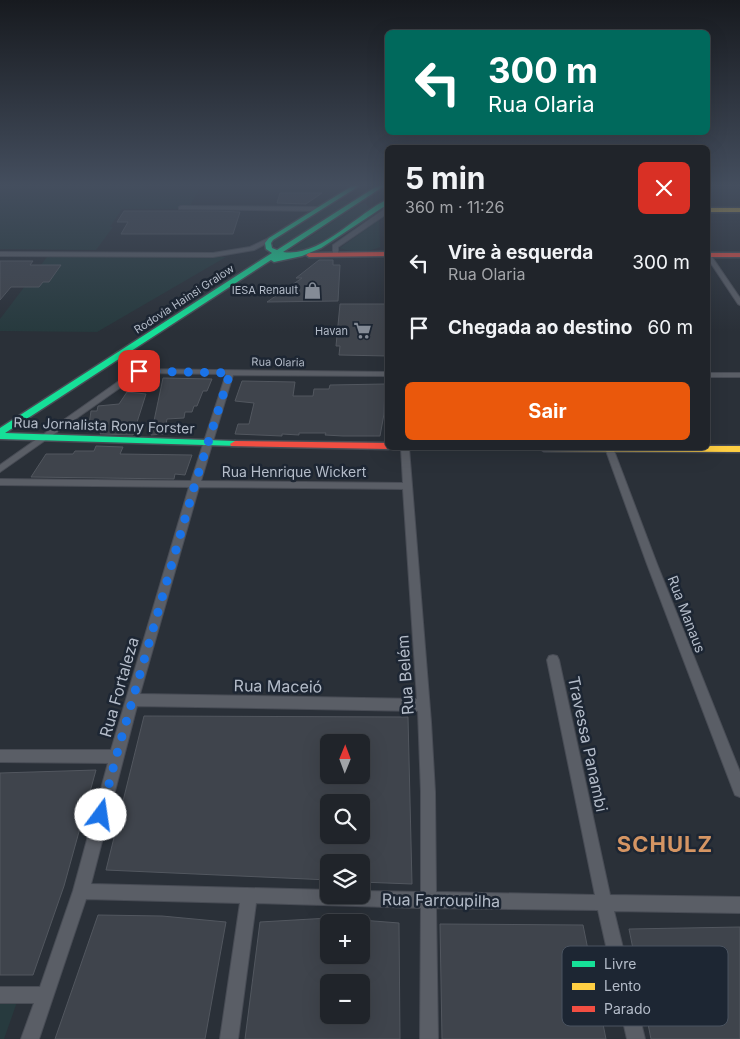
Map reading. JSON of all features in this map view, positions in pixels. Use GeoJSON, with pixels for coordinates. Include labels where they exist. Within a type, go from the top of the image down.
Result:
{"type":"FeatureCollection","features":[{"type":"Feature","properties":{"kind":"street"},"geometry":{"type":"LineString","coordinates":[[243,276],[262,259],[272,246],[287,234]]}},
{"type":"Feature","properties":{"kind":"street"},"geometry":{"type":"LineString","coordinates":[[0,254],[214,255],[272,246],[292,234]]}},
{"type":"Feature","properties":{"kind":"street"},"geometry":{"type":"LineString","coordinates":[[243,276],[274,260],[316,250],[339,234]]}},
{"type":"Feature","properties":{"kind":"street"},"geometry":{"type":"LineString","coordinates":[[335,254],[335,246],[349,234]]}},
{"type":"Feature","properties":{"kind":"street"},"geometry":{"type":"LineString","coordinates":[[272,246],[300,255],[385,254]]}},
{"type":"Feature","properties":{"kind":"street"},"geometry":{"type":"LineString","coordinates":[[710,255],[740,255]]}},
{"type":"Feature","properties":{"kind":"street"},"geometry":{"type":"LineString","coordinates":[[710,258],[740,303]]}},
{"type":"Feature","properties":{"kind":"street","name":"Rodovia Hainsi Gralow"},"geometry":{"type":"LineString","coordinates":[[0,434],[243,276]]}},
{"type":"Feature","properties":{"kind":"street","name":"Rua Olaria"},"geometry":{"type":"LineString","coordinates":[[44,439],[139,371],[385,374]]}},
{"type":"Feature","properties":{"kind":"street","name":"Rua Fortaleza"},"geometry":{"type":"LineString","coordinates":[[30,1039],[81,892],[132,700],[195,484],[230,373]]}},
{"type":"Feature","properties":{"kind":"street"},"geometry":{"type":"LineString","coordinates":[[710,375],[740,375]]}},
{"type":"Feature","properties":{"kind":"street","name":"Rua Jornalista Rony Forster"},"geometry":{"type":"LineString","coordinates":[[0,434],[44,439],[207,444],[385,446]]}},
{"type":"Feature","properties":{"kind":"street"},"geometry":{"type":"LineString","coordinates":[[0,469],[44,439]]}},
{"type":"Feature","properties":{"kind":"street"},"geometry":{"type":"LineString","coordinates":[[710,449],[740,449]]}},
{"type":"Feature","properties":{"kind":"street","name":"Rua Belém"},"geometry":{"type":"LineString","coordinates":[[405,450],[424,705],[428,818],[429,1039]]}},
{"type":"Feature","properties":{"kind":"street","name":"Rua Manaus"},"geometry":{"type":"LineString","coordinates":[[610,450],[740,790]]}},
{"type":"Feature","properties":{"kind":"street","name":"Rua Henrique Wickert"},"geometry":{"type":"LineString","coordinates":[[0,482],[407,486]]}},
{"type":"Feature","properties":{"kind":"street","name":"Travessa Panambi"},"geometry":{"type":"LineString","coordinates":[[553,660],[614,946]]}},
{"type":"Feature","properties":{"kind":"street","name":"Rua Maceió"},"geometry":{"type":"LineString","coordinates":[[132,700],[424,705]]}},
{"type":"Feature","properties":{"kind":"street"},"geometry":{"type":"LineString","coordinates":[[0,756],[116,757]]}},
{"type":"Feature","properties":{"kind":"street","name":"Rua Farroupilha"},"geometry":{"type":"LineString","coordinates":[[81,892],[740,905]]}},
{"type":"Feature","properties":{"kind":"street"},"geometry":{"type":"LineString","coordinates":[[229,1039],[249,896]]}},
{"type":"Feature","properties":{"kind":"street"},"geometry":{"type":"LineString","coordinates":[[0,995],[46,995]]}},
{"type":"Feature","properties":{"kind":"street","name":"Travessa Panambi"},"geometry":{"type":"LineString","coordinates":[[633,1026],[636,1039]]}},
{"type":"Feature","properties":{"kind":"green space"},"geometry":{"type":"Polygon","coordinates":[[[0,234],[107,234],[96,250],[0,249],[0,234]]]}},
{"type":"Feature","properties":{"kind":"green space"},"geometry":{"type":"Polygon","coordinates":[[[284,234],[299,234],[280,247],[275,247],[273,244],[275,240],[284,234]]]}},
{"type":"Feature","properties":{"kind":"green space"},"geometry":{"type":"Polygon","coordinates":[[[314,234],[335,234],[311,251],[292,253],[289,251],[314,234]]]}},
{"type":"Feature","properties":{"kind":"green space"},"geometry":{"type":"Polygon","coordinates":[[[359,234],[380,234],[380,247],[360,251],[349,251],[340,248],[359,234]]]}},
{"type":"Feature","properties":{"kind":"green space"},"geometry":{"type":"Polygon","coordinates":[[[47,257],[226,257],[97,332],[0,331],[0,319],[47,257]]]}},
{"type":"Feature","properties":{"kind":"green space"},"geometry":{"type":"Polygon","coordinates":[[[0,1002],[17,1002],[4,1039],[0,1039],[0,1002]]]}},
{"type":"Feature","properties":{"kind":"building","name":"IESA Renault"},"geometry":{"type":"Polygon","coordinates":[[[319,260],[333,260],[333,265],[340,265],[338,301],[267,302],[302,278],[296,278],[319,260]]]}},
{"type":"Feature","properties":{"kind":"building"},"geometry":{"type":"Polygon","coordinates":[[[0,261],[33,261],[30,265],[61,265],[49,282],[43,282],[39,287],[11,287],[0,300],[0,261]]]}},
{"type":"Feature","properties":{"kind":"building","name":"Havan"},"geometry":{"type":"Polygon","coordinates":[[[340,304],[385,304],[385,356],[339,355],[340,346],[336,346],[340,304]]]}},
{"type":"Feature","properties":{"kind":"building"},"geometry":{"type":"Polygon","coordinates":[[[163,378],[212,379],[207,391],[203,391],[197,406],[194,406],[192,412],[185,412],[184,418],[167,419],[164,434],[151,435],[163,378]]]}},
{"type":"Feature","properties":{"kind":"building"},"geometry":{"type":"Polygon","coordinates":[[[242,381],[295,382],[293,396],[313,396],[314,389],[329,389],[330,385],[385,384],[384,414],[380,436],[325,435],[326,433],[282,434],[282,436],[235,434],[238,424],[249,424],[254,403],[235,401],[242,381]]]}},
{"type":"Feature","properties":{"kind":"building"},"geometry":{"type":"Polygon","coordinates":[[[127,392],[146,394],[133,435],[100,434],[102,430],[88,431],[91,411],[97,411],[98,406],[119,404],[127,392]]]}},
{"type":"Feature","properties":{"kind":"building"},"geometry":{"type":"Polygon","coordinates":[[[96,446],[123,447],[120,454],[192,455],[185,475],[175,474],[174,479],[31,477],[46,454],[73,454],[75,451],[94,451],[96,446]]]}},
{"type":"Feature","properties":{"kind":"building"},"geometry":{"type":"Polygon","coordinates":[[[144,716],[408,717],[412,884],[370,882],[370,854],[320,854],[320,880],[106,870],[144,716]]]}},
{"type":"Feature","properties":{"kind":"building"},"geometry":{"type":"Polygon","coordinates":[[[96,770],[64,886],[33,975],[0,975],[0,773],[96,770]]]}},
{"type":"Feature","properties":{"kind":"building"},"geometry":{"type":"Polygon","coordinates":[[[98,915],[162,916],[226,922],[205,1039],[55,1039],[98,915]]]}},
{"type":"Feature","properties":{"kind":"building"},"geometry":{"type":"Polygon","coordinates":[[[320,919],[320,964],[370,964],[370,921],[399,923],[400,1039],[245,1039],[260,922],[320,919]]]}},
{"type":"Feature","properties":{"kind":"building"},"geometry":{"type":"Polygon","coordinates":[[[440,924],[583,925],[587,946],[562,946],[562,1026],[603,1026],[606,1039],[442,1039],[440,924]]]}},
{"type":"Feature","properties":{"kind":"building"},"geometry":{"type":"Polygon","coordinates":[[[740,927],[740,1039],[651,1039],[648,1026],[728,1026],[728,946],[632,946],[629,929],[740,927]]]}},
{"type":"Feature","properties":{"kind":"traffic: fast"},"geometry":{"type":"LineString","coordinates":[[278,234],[268,243],[269,249],[279,254],[290,255],[300,254],[319,247],[338,234]]}},
{"type":"Feature","properties":{"kind":"traffic: fast"},"geometry":{"type":"LineString","coordinates":[[0,432],[306,234]]}},
{"type":"Feature","properties":{"kind":"traffic: fast"},"geometry":{"type":"LineString","coordinates":[[274,260],[300,255]]}},
{"type":"Feature","properties":{"kind":"traffic: fast"},"geometry":{"type":"LineString","coordinates":[[0,436],[235,444]]}},
{"type":"Feature","properties":{"kind":"traffic: slow"},"geometry":{"type":"LineString","coordinates":[[710,449],[740,449]]}},
{"type":"Feature","properties":{"kind":"traffic: jam"},"geometry":{"type":"LineString","coordinates":[[309,255],[385,254]]}},
{"type":"Feature","properties":{"kind":"traffic: jam"},"geometry":{"type":"LineString","coordinates":[[710,255],[740,255]]}},
{"type":"Feature","properties":{"kind":"traffic: jam"},"geometry":{"type":"LineString","coordinates":[[235,444],[385,446]]}},
{"type":"Feature","properties":{"kind":"place","name":"IESA Renault"},"geometry":{"type":"Point","coordinates":[312,290]}},
{"type":"Feature","properties":{"kind":"place","name":"Havan"},"geometry":{"type":"Point","coordinates":[362,331]}},
{"type":"Feature","properties":{"kind":"district","name":"SCHULZ"},"geometry":{"type":"Point","coordinates":[665,844]}},
{"type":"Feature","properties":{"kind":"route"},"geometry":{"type":"LineString","coordinates":[[101,815],[195,484],[230,373],[139,371]]}}]}
